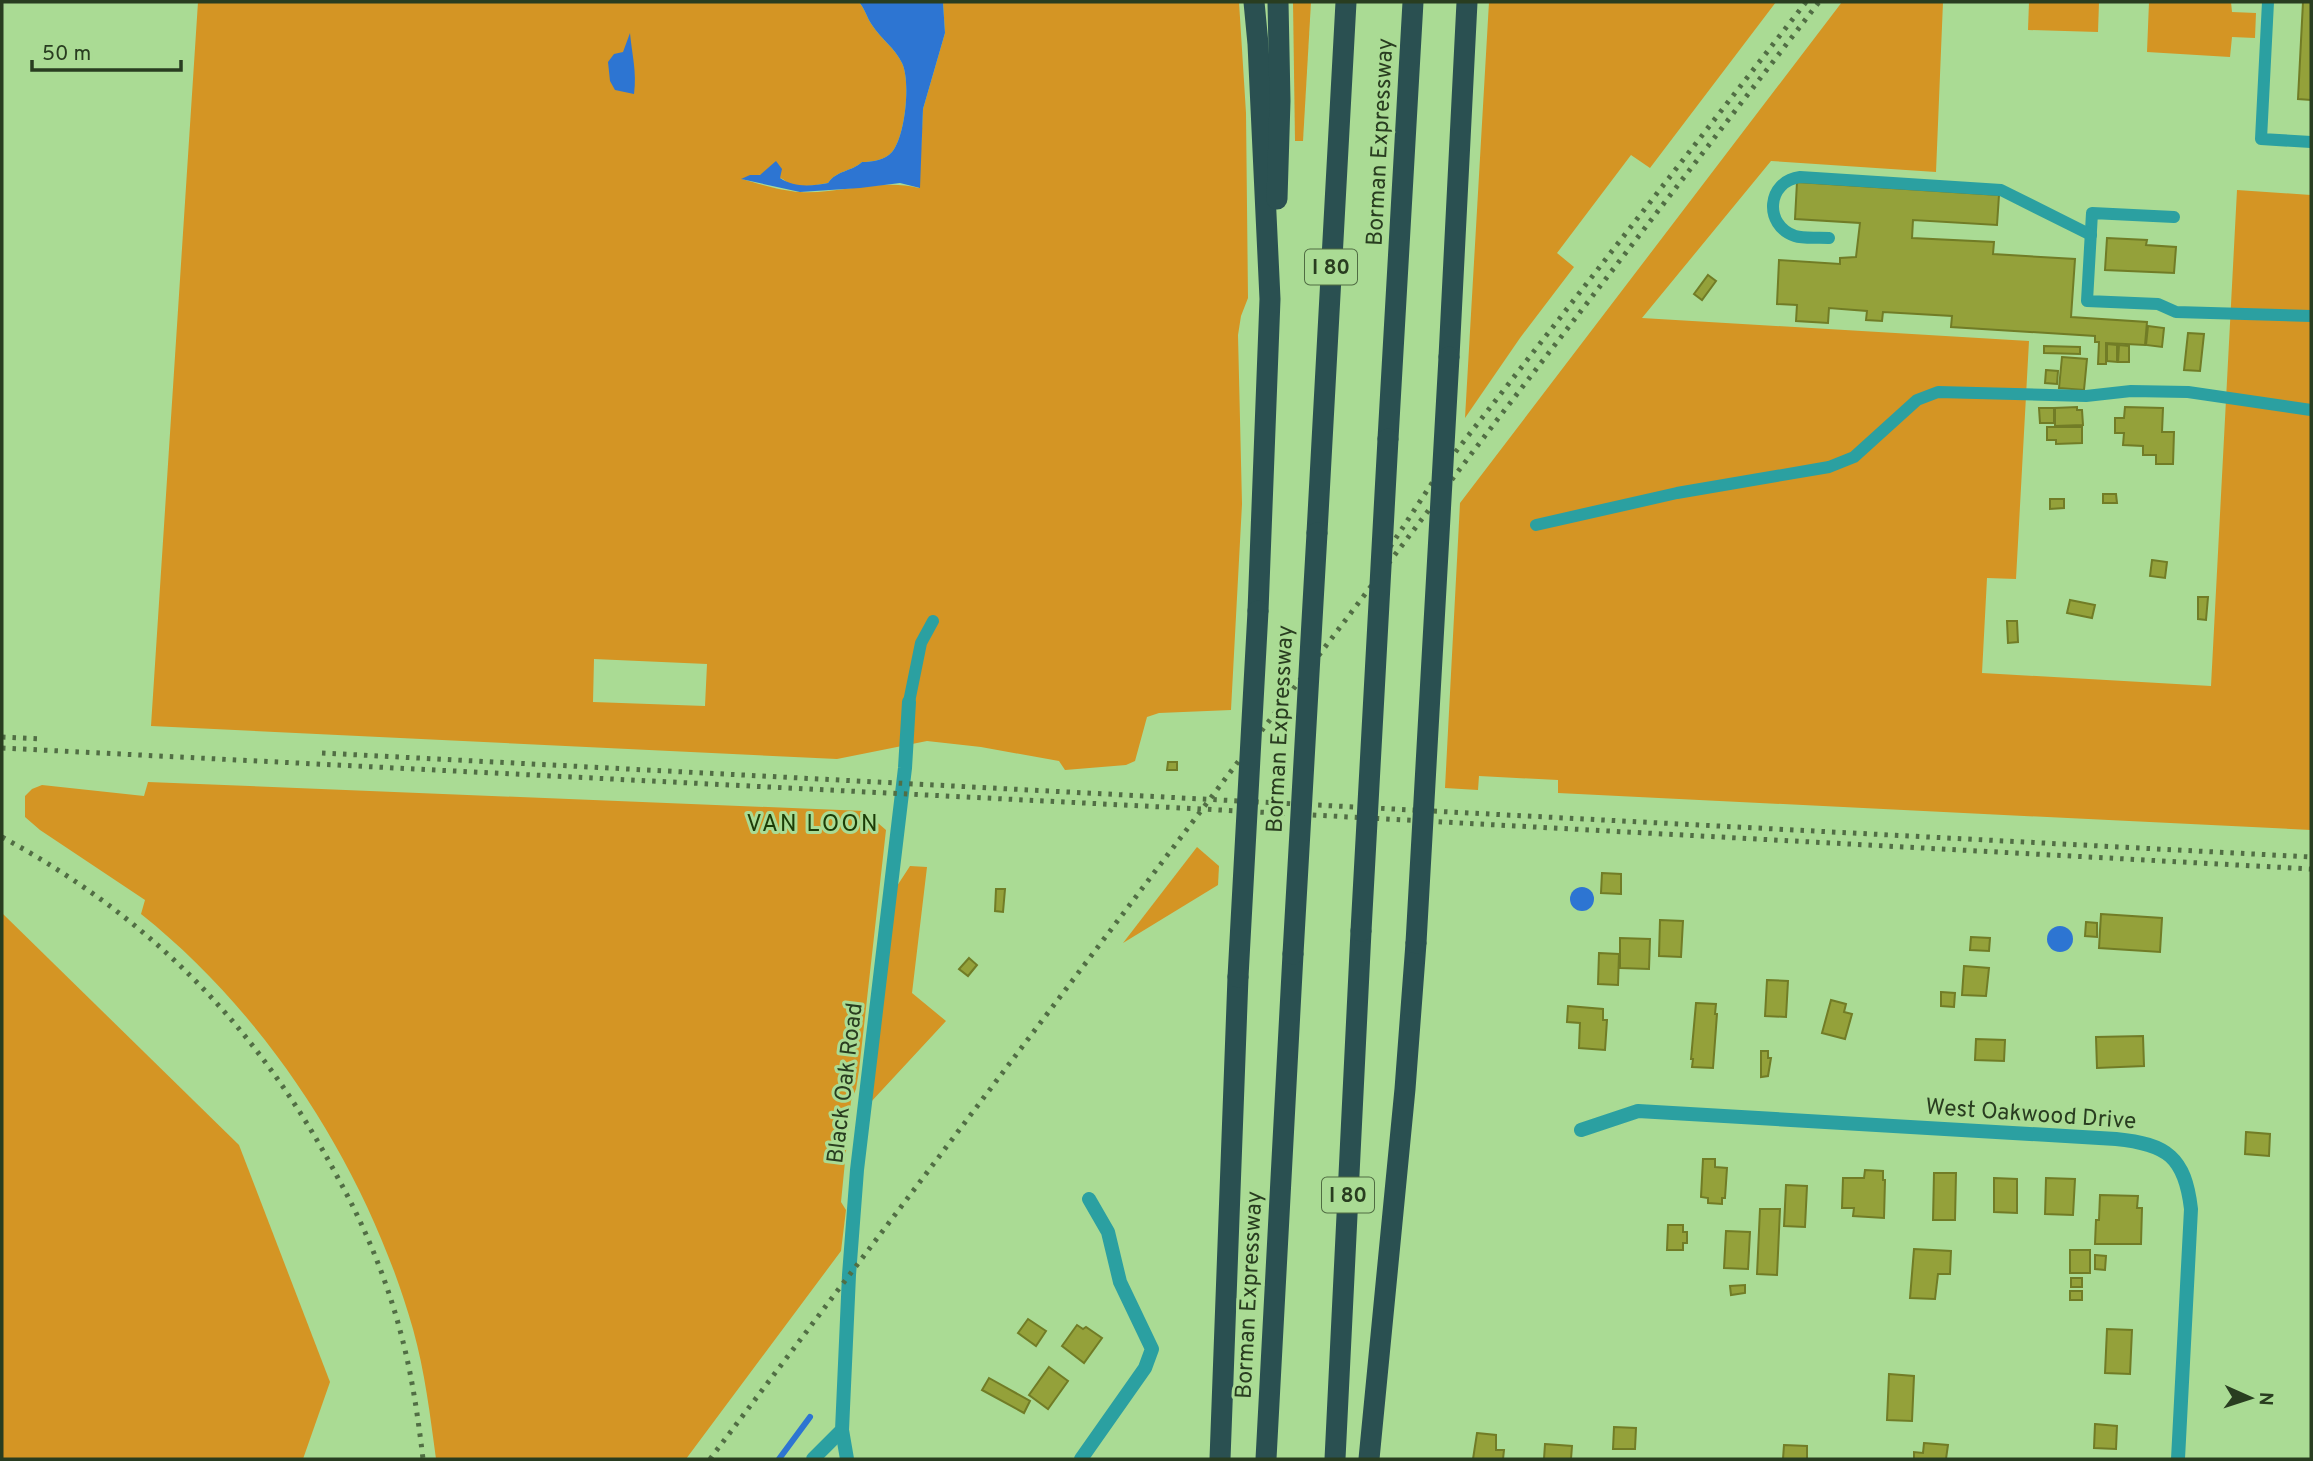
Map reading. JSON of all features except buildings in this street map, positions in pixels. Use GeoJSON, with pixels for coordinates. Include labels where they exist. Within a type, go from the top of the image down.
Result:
{"type":"FeatureCollection","features":[{"type":"Feature","properties":{"kind":"highway"},"geometry":{"type":"LineString","coordinates":[[1254,2],[1270,299]]}},
{"type":"Feature","properties":{"kind":"highway"},"geometry":{"type":"LineString","coordinates":[[1220,1459],[1238,976],[1258,611],[1270,299],[1279,180],[1278,2]]}},
{"type":"Feature","properties":{"kind":"highway","name":"Borman Expressway"},"geometry":{"type":"LineString","coordinates":[[1266,1459],[1346,2]]}},
{"type":"Feature","properties":{"kind":"highway","name":"Borman Expressway"},"geometry":{"type":"LineString","coordinates":[[1335,1459],[1361,931],[1413,2]]}},
{"type":"Feature","properties":{"kind":"highway"},"geometry":{"type":"LineString","coordinates":[[1369,1459],[1405,1089],[1416,943],[1467,2]]}},
{"type":"Feature","properties":{"kind":"street","name":"Black Oak Road"},"geometry":{"type":"LineString","coordinates":[[847,1459],[842,1430],[857,1170],[905,768],[909,702]]}},
{"type":"Feature","properties":{"kind":"street","name":"West Oakwood Drive"},"geometry":{"type":"LineString","coordinates":[[1581,1130],[1638,1111],[2116,1139],[2144,1143],[2166,1153],[2181,1167],[2185,1175],[2191,1209],[2182,1459]]}},
{"type":"Feature","properties":{"kind":"street"},"geometry":{"type":"LineString","coordinates":[[1081,1459],[1145,1368],[1152,1349],[1120,1282],[1108,1231],[1089,1199]]}},
{"type":"Feature","properties":{"kind":"street"},"geometry":{"type":"LineString","coordinates":[[813,1459],[842,1430]]}},
{"type":"Feature","properties":{"kind":"lane"},"geometry":{"type":"LineString","coordinates":[[2268,2],[2261,139],[2311,142]]}},
{"type":"Feature","properties":{"kind":"lane"},"geometry":{"type":"LineString","coordinates":[[1829,238],[1795,236],[1777,223],[1773,215],[1773,197],[1777,189],[1793,178],[1800,177],[2001,190],[2091,235]]}},
{"type":"Feature","properties":{"kind":"lane"},"geometry":{"type":"LineString","coordinates":[[2174,217],[2092,213],[2087,301],[2158,304],[2176,312],[2311,316]]}},
{"type":"Feature","properties":{"kind":"lane"},"geometry":{"type":"LineString","coordinates":[[1536,525],[1677,493],[1829,467],[1854,457],[1917,400],[1938,392],[2086,396],[2131,391],[2188,392],[2311,410]]}},
{"type":"Feature","properties":{"kind":"lane"},"geometry":{"type":"LineString","coordinates":[[909,702],[921,642],[933,621]]}},
{"type":"Feature","properties":{"kind":"shaded area"},"geometry":{"type":"Polygon","coordinates":[[[198,2],[859,2],[872,25],[896,53],[905,72],[906,96],[897,145],[886,157],[862,162],[828,183],[795,185],[776,176],[766,175],[742,179],[778,189],[815,192],[875,185],[919,188],[923,109],[945,33],[943,2],[1239,2],[1246,113],[1248,298],[1238,335],[1242,504],[1231,710],[1159,713],[1147,717],[1135,761],[1126,765],[1065,770],[1059,761],[981,747],[927,741],[837,759],[151,726],[198,2]],[[594,659],[593,702],[705,706],[707,664],[594,659]]]}},
{"type":"Feature","properties":{"kind":"shaded area"},"geometry":{"type":"Polygon","coordinates":[[[1293,2],[1311,2],[1303,141],[1295,141],[1293,2]]]}},
{"type":"Feature","properties":{"kind":"shaded area"},"geometry":{"type":"Polygon","coordinates":[[[1489,2],[1776,2],[1650,168],[1631,155],[1557,253],[1574,267],[1520,338],[1465,418],[1489,2]]]}},
{"type":"Feature","properties":{"kind":"shaded area"},"geometry":{"type":"Polygon","coordinates":[[[1842,2],[1943,2],[1936,172],[1771,161],[1642,318],[2029,341],[2016,579],[1987,578],[1982,673],[2211,686],[2237,190],[2311,195],[2311,830],[1558,793],[1558,780],[1479,776],[1478,790],[1445,788],[1460,503],[1842,2]]]}},
{"type":"Feature","properties":{"kind":"shaded area"},"geometry":{"type":"Polygon","coordinates":[[[2029,2],[2099,2],[2098,32],[2028,30],[2029,2]]]}},
{"type":"Feature","properties":{"kind":"shaded area"},"geometry":{"type":"Polygon","coordinates":[[[2149,2],[2231,2],[2232,12],[2256,13],[2255,38],[2232,37],[2230,57],[2147,52],[2149,2]]]}},
{"type":"Feature","properties":{"kind":"shaded area"},"geometry":{"type":"Polygon","coordinates":[[[148,782],[864,811],[886,830],[859,1070],[851,1101],[841,1202],[846,1210],[841,1251],[686,1459],[436,1459],[421,1361],[394,1270],[370,1212],[341,1155],[308,1100],[271,1048],[231,1000],[188,955],[141,914],[145,900],[40,830],[25,817],[25,796],[42,785],[144,796],[148,782]]]}},
{"type":"Feature","properties":{"kind":"shaded area"},"geometry":{"type":"Polygon","coordinates":[[[1197,847],[1219,866],[1218,885],[1123,943],[1197,847]]]}},
{"type":"Feature","properties":{"kind":"shaded area"},"geometry":{"type":"Polygon","coordinates":[[[910,866],[927,867],[912,993],[946,1021],[870,1103],[897,886],[910,866]]]}},
{"type":"Feature","properties":{"kind":"shaded area"},"geometry":{"type":"Polygon","coordinates":[[[2,913],[239,1145],[330,1382],[303,1459],[2,1459],[2,913]]]}},
{"type":"Feature","properties":{"kind":"water"},"geometry":{"type":"Polygon","coordinates":[[[859,2],[943,2],[945,33],[923,109],[920,188],[900,183],[800,192],[741,179],[760,175],[776,161],[782,169],[780,178],[786,181],[803,185],[828,183],[862,162],[886,157],[897,145],[906,96],[905,72],[899,58],[870,22],[859,2]]]}},
{"type":"Feature","properties":{"kind":"water"},"geometry":{"type":"Polygon","coordinates":[[[630,33],[635,71],[634,94],[615,90],[610,81],[608,62],[614,54],[623,52],[630,33]]]}},
{"type":"Feature","properties":{"kind":"water"},"geometry":{"type":"Polygon","coordinates":[[[1582,887],[1591,890],[1594,899],[1591,908],[1582,911],[1573,908],[1570,899],[1573,890],[1582,887]]]}},
{"type":"Feature","properties":{"kind":"water"},"geometry":{"type":"Polygon","coordinates":[[[2060,926],[2070,929],[2073,939],[2070,949],[2060,952],[2050,949],[2047,939],[2050,929],[2060,926]]]}},
{"type":"Feature","properties":{"kind":"waterway"},"geometry":{"type":"LineString","coordinates":[[779,1459],[810,1417]]}},
{"type":"Feature","properties":{"kind":"railway"},"geometry":{"type":"LineString","coordinates":[[1390,547],[1436,477],[1806,2]]}},
{"type":"Feature","properties":{"kind":"railway"},"geometry":{"type":"LineString","coordinates":[[710,1459],[1497,420],[1819,2]]}},
{"type":"Feature","properties":{"kind":"railway"},"geometry":{"type":"LineString","coordinates":[[2,737],[43,739]]}},
{"type":"Feature","properties":{"kind":"railway"},"geometry":{"type":"LineString","coordinates":[[2,748],[2311,869]]}},
{"type":"Feature","properties":{"kind":"railway"},"geometry":{"type":"LineString","coordinates":[[322,753],[2311,857]]}},
{"type":"Feature","properties":{"kind":"railway"},"geometry":{"type":"LineString","coordinates":[[2,837],[106,903],[153,941],[196,982],[236,1026],[273,1073],[338,1178],[382,1274],[408,1365],[423,1459]]}},
{"type":"Feature","properties":{"kind":"district","name":"VAN LOON"},"geometry":{"type":"Point","coordinates":[813,823]}}]}
